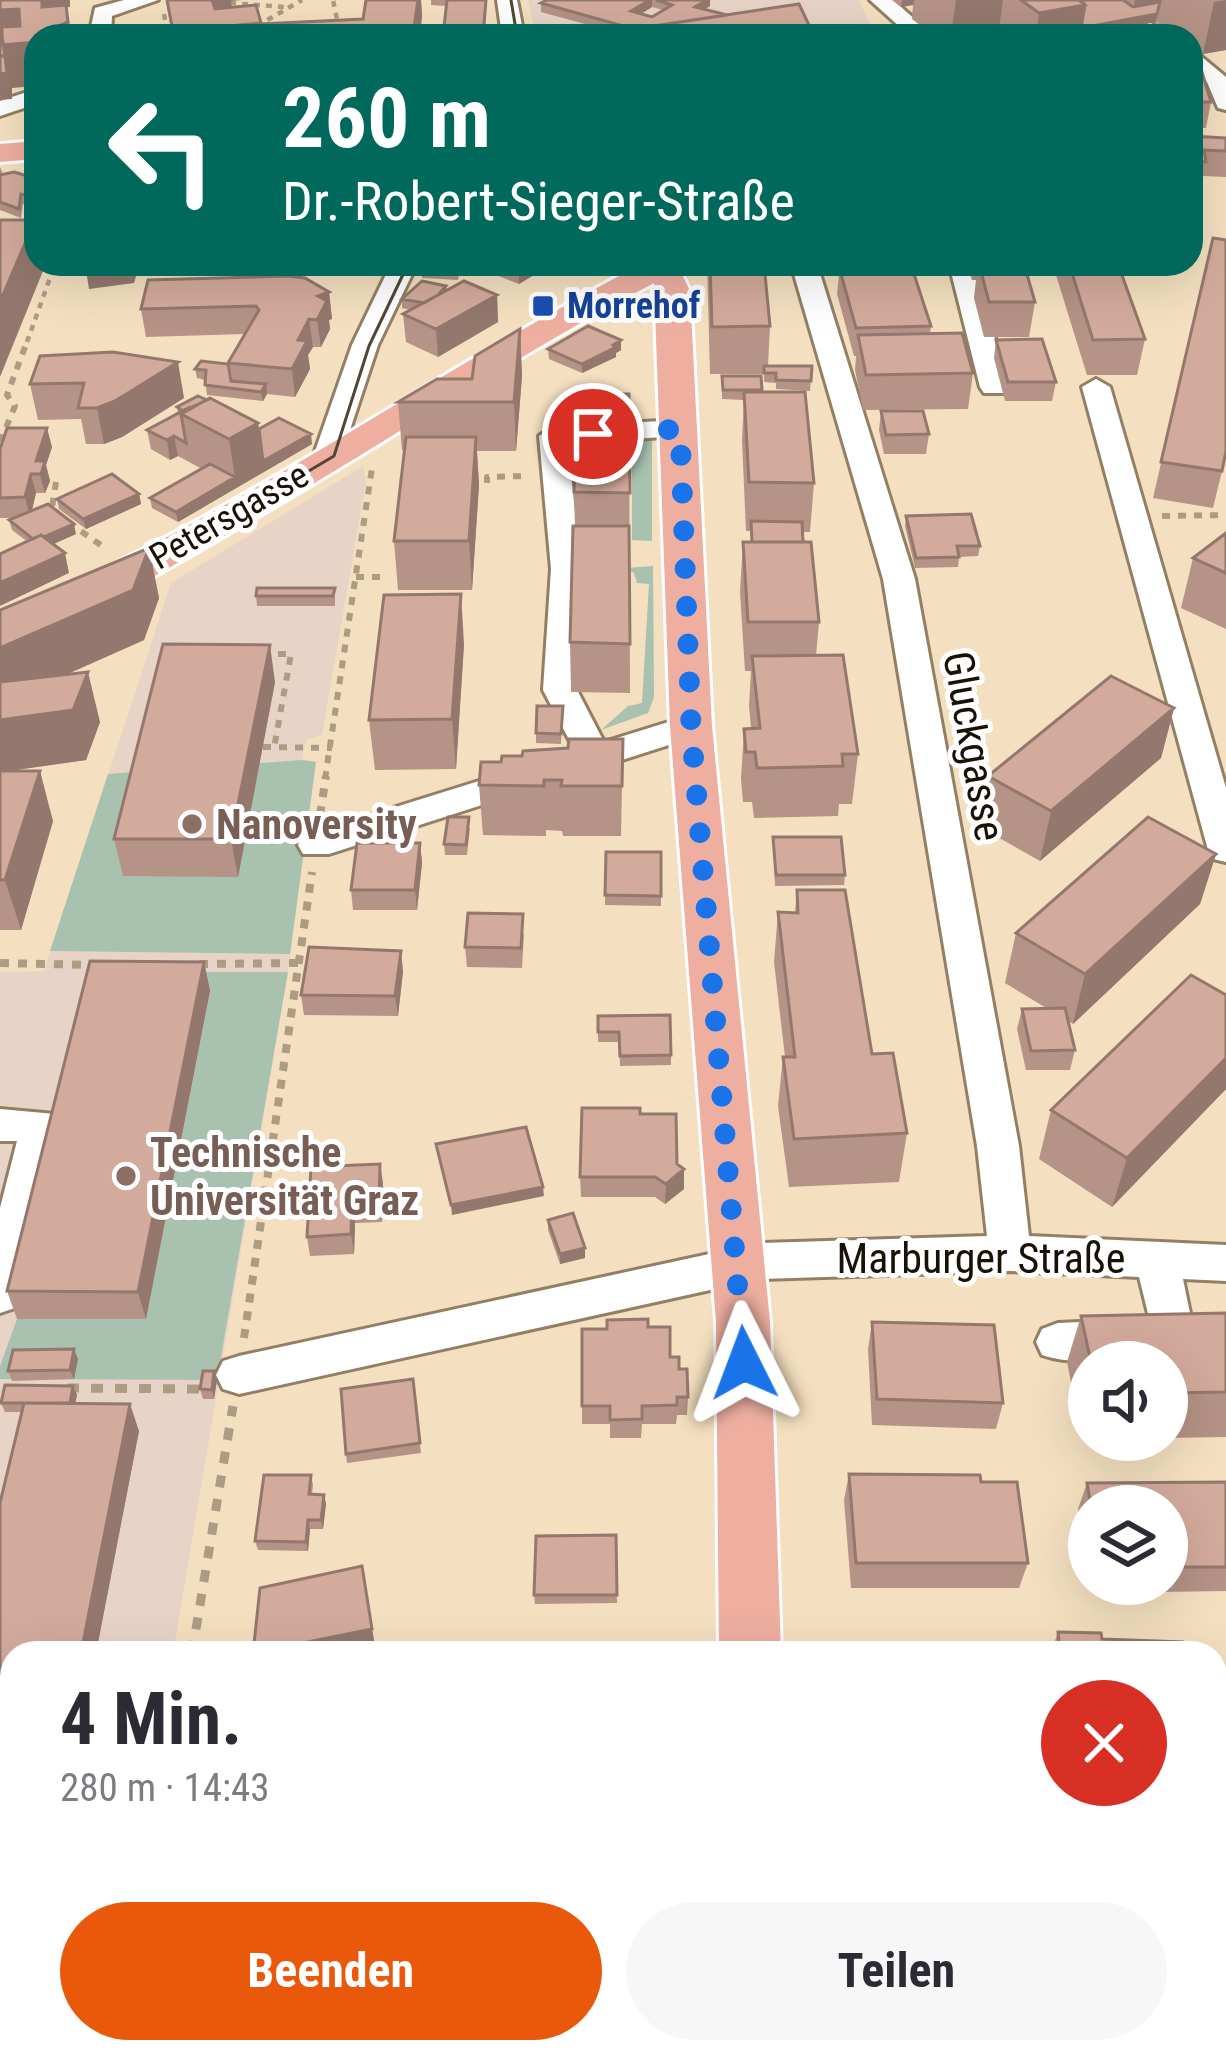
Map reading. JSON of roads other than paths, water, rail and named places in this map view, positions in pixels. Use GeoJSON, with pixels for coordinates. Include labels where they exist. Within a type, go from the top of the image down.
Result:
{"type":"FeatureCollection","features":[{"type":"Feature","properties":{"kind":"main road","name":"Petersgasse"},"geometry":{"type":"LineString","coordinates":[[0,630],[121,578],[564,317],[643,276]]}},
{"type":"Feature","properties":{"kind":"main road"},"geometry":{"type":"LineString","coordinates":[[668,276],[674,291],[691,726],[743,1322],[750,1641]]}},
{"type":"Feature","properties":{"kind":"street"},"geometry":{"type":"LineString","coordinates":[[101,24],[102,12],[148,0]]}},
{"type":"Feature","properties":{"kind":"street"},"geometry":{"type":"LineString","coordinates":[[880,0],[909,24]]}},
{"type":"Feature","properties":{"kind":"street"},"geometry":{"type":"LineString","coordinates":[[1203,65],[1226,97]]}},
{"type":"Feature","properties":{"kind":"street"},"geometry":{"type":"LineString","coordinates":[[326,460],[365,345],[398,276]]}},
{"type":"Feature","properties":{"kind":"street","name":"Gluckgasse"},"geometry":{"type":"LineString","coordinates":[[808,276],[899,579],[998,1146],[1010,1253]]}},
{"type":"Feature","properties":{"kind":"street"},"geometry":{"type":"LineString","coordinates":[[965,276],[994,387]]}},
{"type":"Feature","properties":{"kind":"street"},"geometry":{"type":"LineString","coordinates":[[1096,387],[1159,613],[1215,757],[1223,841],[1178,842]]}},
{"type":"Feature","properties":{"kind":"street"},"geometry":{"type":"LineString","coordinates":[[594,754],[560,690],[566,569],[553,436],[680,429]]}},
{"type":"Feature","properties":{"kind":"street"},"geometry":{"type":"LineString","coordinates":[[1159,613],[1192,586]]}},
{"type":"Feature","properties":{"kind":"street"},"geometry":{"type":"LineString","coordinates":[[316,845],[691,726]]}},
{"type":"Feature","properties":{"kind":"street"},"geometry":{"type":"LineString","coordinates":[[0,1125],[41,1125],[0,1295]]}},
{"type":"Feature","properties":{"kind":"street","name":"Marburger Straße"},"geometry":{"type":"LineString","coordinates":[[221,1382],[778,1259],[1010,1253],[1226,1263]]}},
{"type":"Feature","properties":{"kind":"street"},"geometry":{"type":"LineString","coordinates":[[1157,1259],[1173,1336]]}},
{"type":"Feature","properties":{"kind":"street"},"geometry":{"type":"LineString","coordinates":[[1058,1342],[1226,1337]]}},
{"type":"Feature","properties":{"kind":"tram line"},"geometry":{"type":"LineString","coordinates":[[511,0],[515,24]]}},
{"type":"Feature","properties":{"kind":"tram line"},"geometry":{"type":"LineString","coordinates":[[125,580],[334,456],[369,346],[402,276]]}},
{"type":"Feature","properties":{"kind":"place","name":"Morrehof"},"geometry":{"type":"Point","coordinates":[543,306]}},
{"type":"Feature","properties":{"kind":"place","name":"Nanoversity"},"geometry":{"type":"Point","coordinates":[192,824]}},
{"type":"Feature","properties":{"kind":"place","name":"Technische Universität Graz"},"geometry":{"type":"Point","coordinates":[126,1176]}}]}
